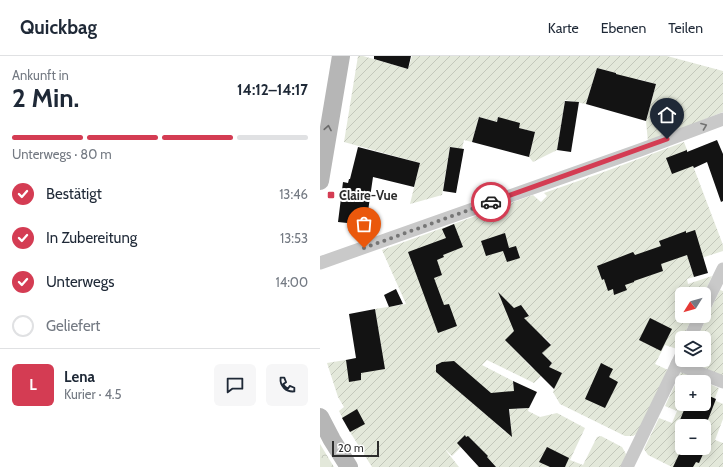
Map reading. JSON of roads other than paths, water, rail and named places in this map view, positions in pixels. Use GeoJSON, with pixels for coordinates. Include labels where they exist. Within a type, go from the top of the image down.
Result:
{"type":"FeatureCollection","features":[{"type":"Feature","properties":{"kind":"street"},"geometry":{"type":"LineString","coordinates":[[320,180],[341,56]]}},
{"type":"Feature","properties":{"kind":"street"},"geometry":{"type":"LineString","coordinates":[[320,263],[628,154],[723,118]]}},
{"type":"Feature","properties":{"kind":"street"},"geometry":{"type":"LineString","coordinates":[[711,294],[723,269]]}},
{"type":"Feature","properties":{"kind":"street"},"geometry":{"type":"LineString","coordinates":[[627,467],[676,367]]}},
{"type":"Feature","properties":{"kind":"street"},"geometry":{"type":"LineString","coordinates":[[695,367],[723,382]]}},
{"type":"Feature","properties":{"kind":"street"},"geometry":{"type":"LineString","coordinates":[[320,417],[349,467]]}},
{"type":"Feature","properties":{"kind":"place","name":"Claire-Vue"},"geometry":{"type":"Point","coordinates":[331,195]}}]}
